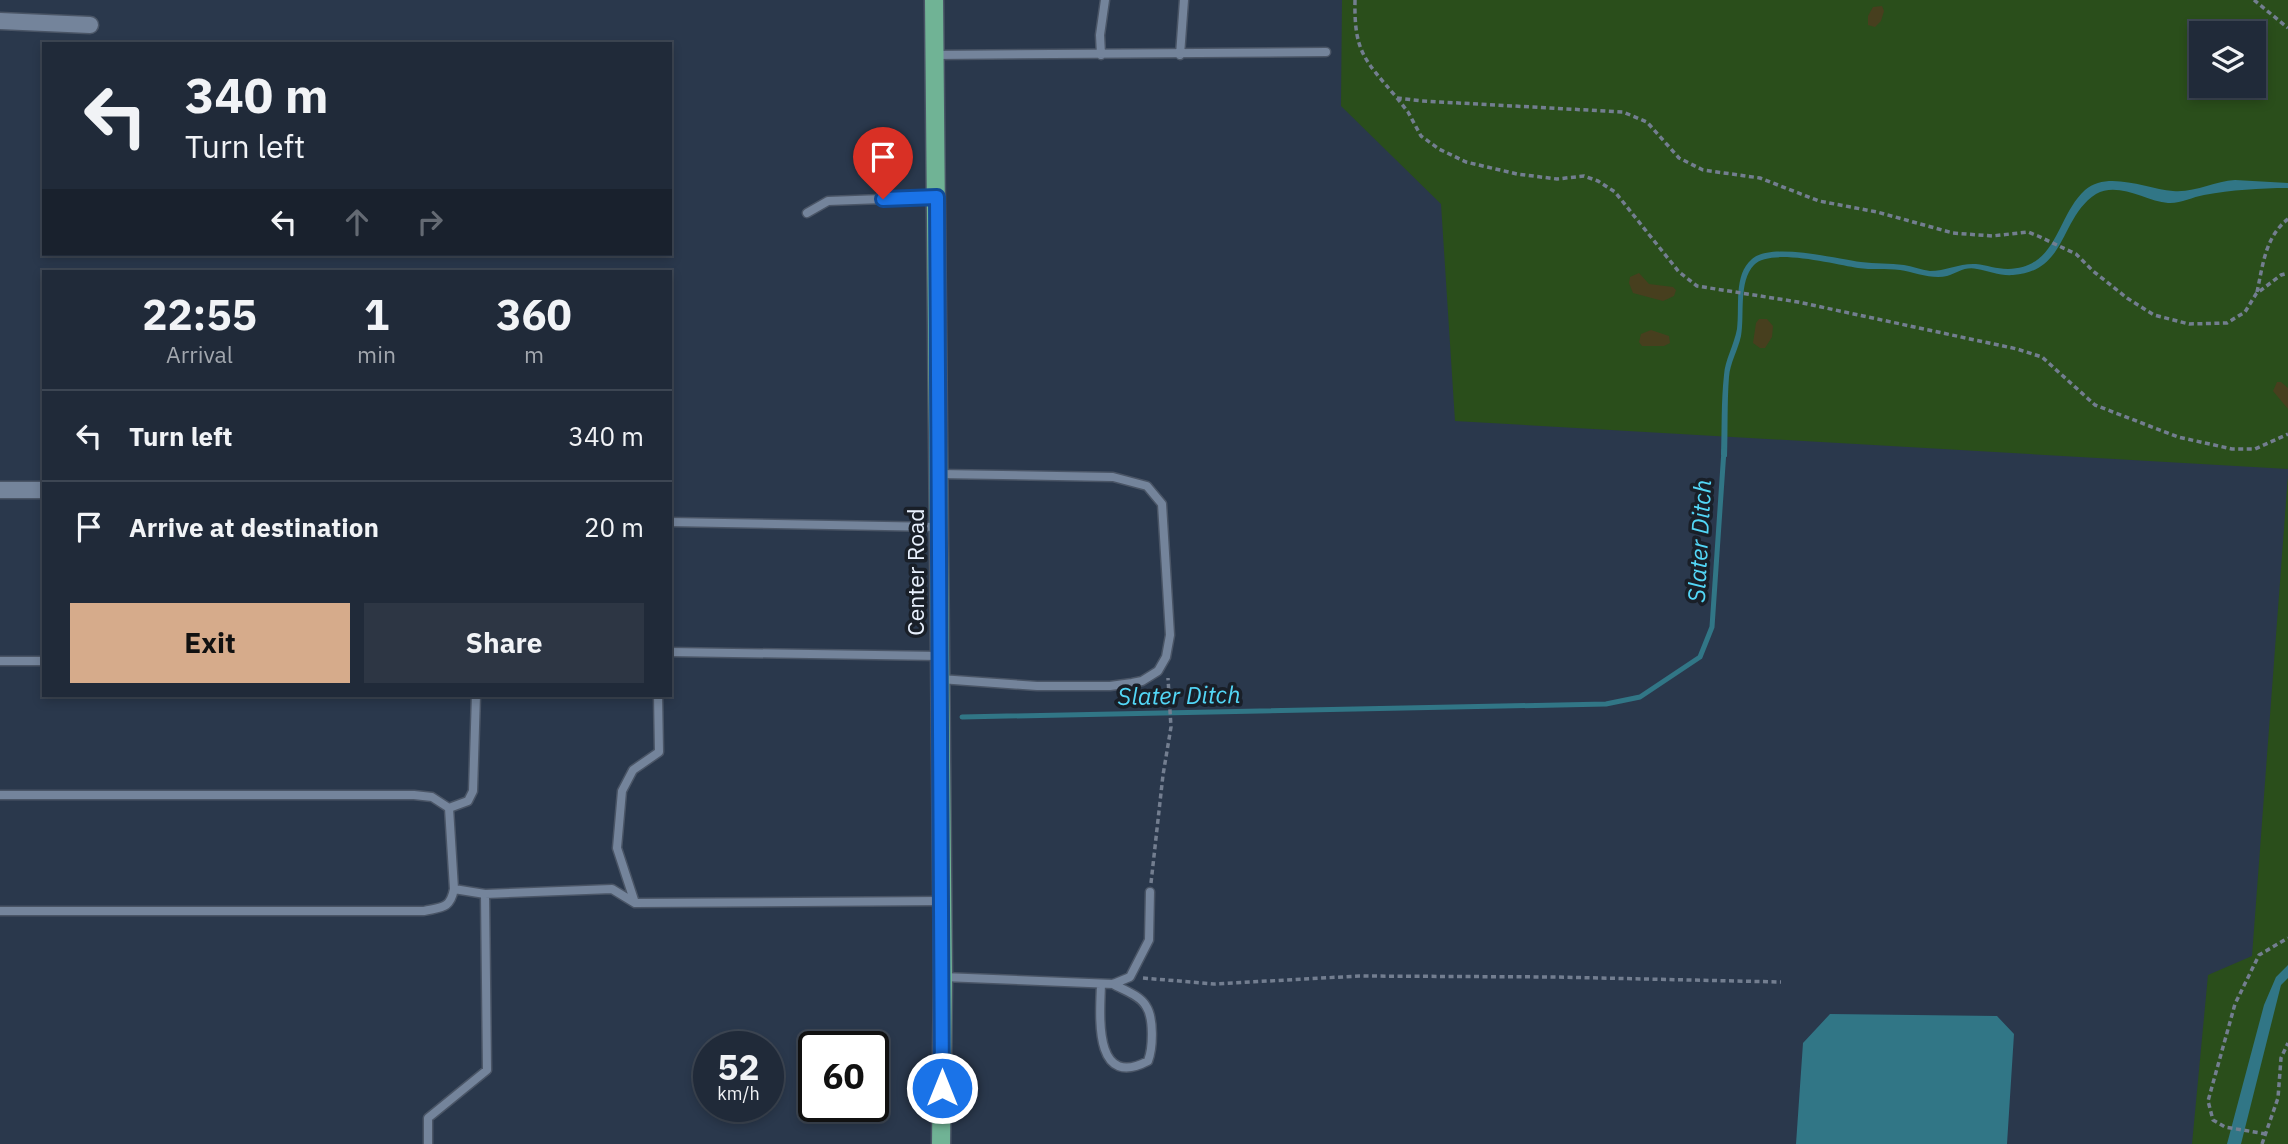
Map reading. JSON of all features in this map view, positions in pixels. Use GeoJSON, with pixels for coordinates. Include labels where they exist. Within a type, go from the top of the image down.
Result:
{"type":"FeatureCollection","features":[{"type":"Feature","properties":{"kind":"main road","name":"Center Road"},"geometry":{"type":"LineString","coordinates":[[934,0],[943,977],[941,1144]]}},
{"type":"Feature","properties":{"kind":"street"},"geometry":{"type":"LineString","coordinates":[[0,21],[90,25]]}},
{"type":"Feature","properties":{"kind":"street"},"geometry":{"type":"LineString","coordinates":[[0,491],[42,491]]}},
{"type":"Feature","properties":{"kind":"lane"},"geometry":{"type":"LineString","coordinates":[[1101,55],[1100,35],[1105,0]]}},
{"type":"Feature","properties":{"kind":"lane"},"geometry":{"type":"LineString","coordinates":[[1180,55],[1184,0]]}},
{"type":"Feature","properties":{"kind":"lane"},"geometry":{"type":"LineString","coordinates":[[934,55],[1326,52]]}},
{"type":"Feature","properties":{"kind":"lane"},"geometry":{"type":"LineString","coordinates":[[807,213],[828,201],[937,197]]}},
{"type":"Feature","properties":{"kind":"lane"},"geometry":{"type":"LineString","coordinates":[[939,474],[1114,477],[1147,486],[1162,504],[1170,635],[1166,657],[1158,671],[1142,681],[1132,683],[1110,686],[1037,686],[940,679]]}},
{"type":"Feature","properties":{"kind":"lane"},"geometry":{"type":"LineString","coordinates":[[672,522],[939,527]]}},
{"type":"Feature","properties":{"kind":"lane"},"geometry":{"type":"LineString","coordinates":[[672,652],[940,656]]}},
{"type":"Feature","properties":{"kind":"lane"},"geometry":{"type":"LineString","coordinates":[[0,661],[42,662]]}},
{"type":"Feature","properties":{"kind":"lane"},"geometry":{"type":"LineString","coordinates":[[449,808],[468,801],[473,791],[476,697]]}},
{"type":"Feature","properties":{"kind":"lane"},"geometry":{"type":"LineString","coordinates":[[635,903],[617,848],[622,790],[633,770],[659,752],[658,697]]}},
{"type":"Feature","properties":{"kind":"lane"},"geometry":{"type":"LineString","coordinates":[[0,795],[414,795],[432,797],[449,808]]}},
{"type":"Feature","properties":{"kind":"lane"},"geometry":{"type":"LineString","coordinates":[[0,911],[424,911],[445,906],[451,901],[454,889],[449,808]]}},
{"type":"Feature","properties":{"kind":"lane"},"geometry":{"type":"LineString","coordinates":[[454,889],[485,894],[612,889],[635,903],[941,901]]}},
{"type":"Feature","properties":{"kind":"lane"},"geometry":{"type":"LineString","coordinates":[[943,977],[1113,984],[1130,977],[1149,940],[1150,892]]}},
{"type":"Feature","properties":{"kind":"lane"},"geometry":{"type":"LineString","coordinates":[[428,1144],[428,1118],[488,1070],[485,894]]}},
{"type":"Feature","properties":{"kind":"lane"},"geometry":{"type":"LineString","coordinates":[[1101,984],[1099,1029],[1106,1055],[1114,1063],[1125,1067],[1138,1067],[1148,1061],[1152,1052],[1147,1006],[1113,984]]}},
{"type":"Feature","properties":{"kind":"path"},"geometry":{"type":"LineString","coordinates":[[1356,0],[1355,29],[1359,48],[1409,112],[1421,136],[1466,162],[1517,174],[1557,178],[1584,176],[1598,181],[1615,192],[1679,272],[1697,286],[1932,330],[2017,349],[2042,357],[2095,405],[2200,443],[2232,449],[2255,449],[2288,435]]}},
{"type":"Feature","properties":{"kind":"path"},"geometry":{"type":"LineString","coordinates":[[2254,0],[2288,29]]}},
{"type":"Feature","properties":{"kind":"path"},"geometry":{"type":"LineString","coordinates":[[1397,98],[1623,112],[1647,122],[1679,158],[1703,170],[1760,178],[1819,201],[1877,212],[1953,233],[1992,236],[2028,232],[2076,254],[2093,271],[2154,315],[2189,324],[2227,323],[2245,313],[2256,294],[2267,244],[2279,226],[2288,219]]}},
{"type":"Feature","properties":{"kind":"path"},"geometry":{"type":"LineString","coordinates":[[2256,294],[2281,275],[2288,273]]}},
{"type":"Feature","properties":{"kind":"path"},"geometry":{"type":"LineString","coordinates":[[1150,892],[1171,727],[1170,697]]}},
{"type":"Feature","properties":{"kind":"path"},"geometry":{"type":"LineString","coordinates":[[2266,1134],[2225,1127],[2213,1121],[2208,1101],[2235,1004],[2259,956],[2288,938]]}},
{"type":"Feature","properties":{"kind":"path"},"geometry":{"type":"LineString","coordinates":[[1130,977],[1214,985],[1359,976],[1593,977],[1780,982]]}},
{"type":"Feature","properties":{"kind":"path"},"geometry":{"type":"LineString","coordinates":[[2262,1144],[2278,1098],[2281,1058],[2288,1043]]}},
{"type":"Feature","properties":{"kind":"shaded area"},"geometry":{"type":"Polygon","coordinates":[[[1342,0],[2288,0],[2288,469],[1455,421],[1441,204],[1341,106],[1342,0]]]}},
{"type":"Feature","properties":{"kind":"shaded area"},"geometry":{"type":"Polygon","coordinates":[[[2235,180],[2288,183],[2288,188],[2225,192],[2172,203],[2159,202],[2123,191],[2105,191],[2096,194],[2084,204],[2054,254],[2044,264],[2031,271],[2013,275],[1969,268],[1936,277],[1900,270],[1858,268],[1788,257],[1762,260],[1754,265],[1746,280],[1741,336],[1729,377],[1727,457],[1721,455],[1722,395],[1725,369],[1737,329],[1738,292],[1746,266],[1761,254],[1789,252],[1821,255],[1866,263],[1904,265],[1930,271],[1970,264],[2008,269],[2025,266],[2047,251],[2075,201],[2094,184],[2116,181],[2181,191],[2235,180]]]}},
{"type":"Feature","properties":{"kind":"shaded area"},"geometry":{"type":"Polygon","coordinates":[[[2288,475],[2288,1144],[2192,1144],[2208,975],[2252,956],[2288,475]]]}},
{"type":"Feature","properties":{"kind":"shaded area"},"geometry":{"type":"Polygon","coordinates":[[[2288,965],[2288,978],[2281,985],[2241,1144],[2227,1144],[2264,1005],[2276,977],[2288,965]]]}},
{"type":"Feature","properties":{"kind":"shaded area"},"geometry":{"type":"Polygon","coordinates":[[[1830,1014],[1997,1016],[2014,1034],[2007,1144],[1796,1144],[1803,1043],[1830,1014]]]}},
{"type":"Feature","properties":{"kind":"sand"},"geometry":{"type":"Polygon","coordinates":[[[1882,6],[1884,11],[1881,21],[1875,27],[1868,25],[1868,16],[1873,7],[1882,6]]]}},
{"type":"Feature","properties":{"kind":"sand"},"geometry":{"type":"Polygon","coordinates":[[[1639,273],[1649,284],[1673,287],[1676,290],[1674,296],[1663,301],[1633,293],[1630,277],[1639,273]]]}},
{"type":"Feature","properties":{"kind":"sand"},"geometry":{"type":"Polygon","coordinates":[[[1759,319],[1767,319],[1773,326],[1772,337],[1765,348],[1753,343],[1759,319]]]}},
{"type":"Feature","properties":{"kind":"sand"},"geometry":{"type":"Polygon","coordinates":[[[1651,330],[1669,336],[1670,343],[1664,346],[1642,346],[1639,342],[1641,334],[1651,330]]]}},
{"type":"Feature","properties":{"kind":"sand"},"geometry":{"type":"Polygon","coordinates":[[[2277,382],[2288,388],[2288,409],[2273,391],[2277,382]]]}},
{"type":"Feature","properties":{"kind":"waterway","name":"Slater Ditch"},"geometry":{"type":"LineString","coordinates":[[962,717],[1606,704],[1640,697],[1700,657],[1712,627],[1724,450]]}},
{"type":"Feature","properties":{"kind":"route"},"geometry":{"type":"LineString","coordinates":[[883,199],[937,197],[942,1088]]}}]}
